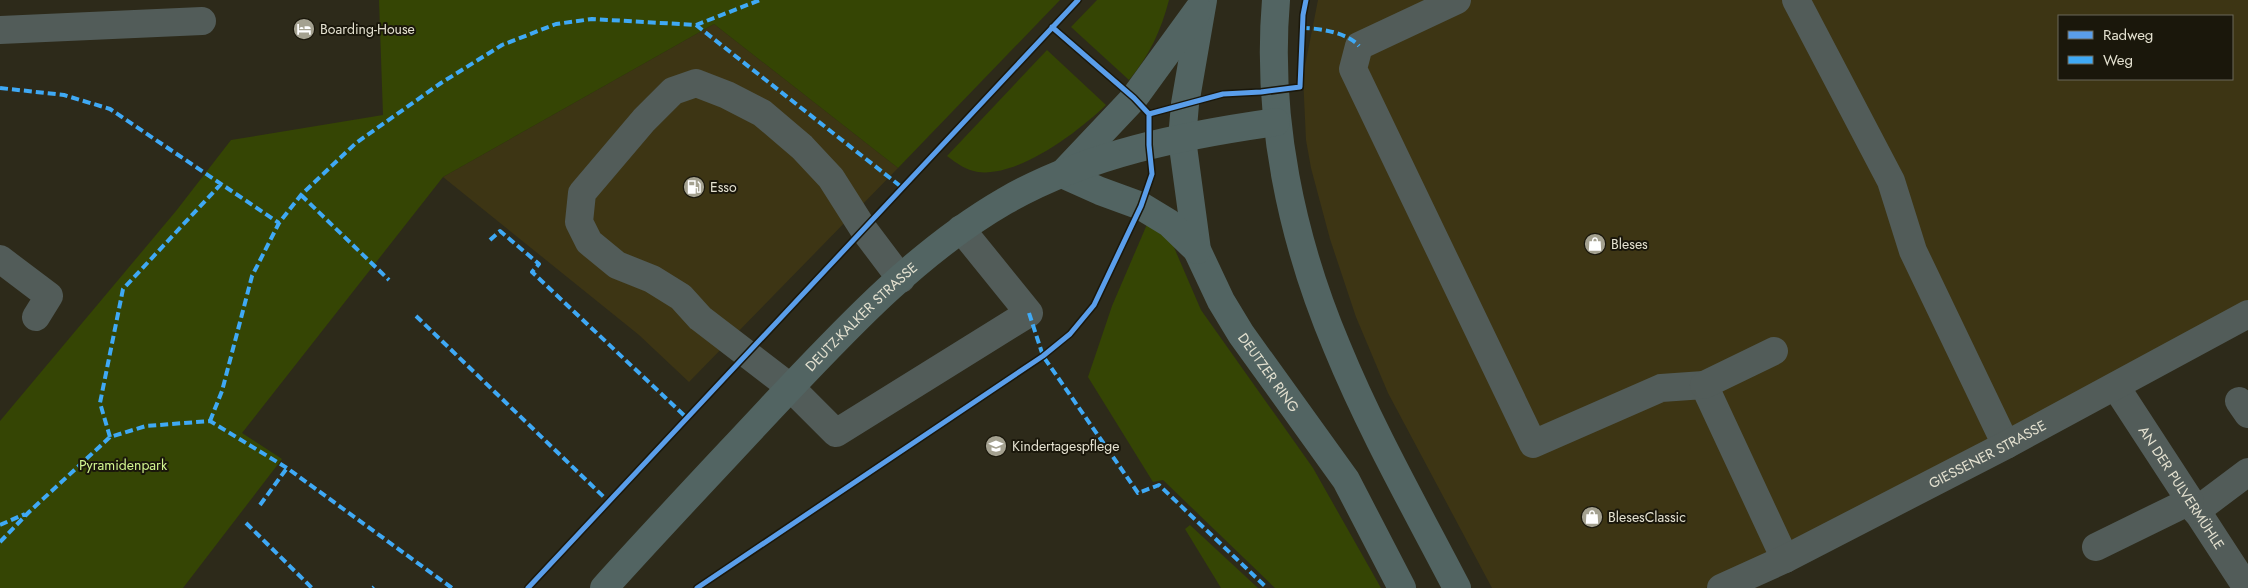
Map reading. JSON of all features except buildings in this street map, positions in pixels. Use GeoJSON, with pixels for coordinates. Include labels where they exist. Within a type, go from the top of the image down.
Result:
{"type":"FeatureCollection","features":[{"type":"Feature","properties":{"kind":"main road"},"geometry":{"type":"LineString","coordinates":[[1276,0],[1273,31],[1276,122],[1283,167],[1311,278],[1336,347],[1365,410],[1457,588]]}},
{"type":"Feature","properties":{"kind":"main road"},"geometry":{"type":"LineString","coordinates":[[1197,250],[1169,223],[1141,206],[1062,174],[1134,98],[1202,3]]}},
{"type":"Feature","properties":{"kind":"main road","name":"DEUTZER RING"},"geometry":{"type":"LineString","coordinates":[[1202,3],[1182,138],[1197,250],[1221,301],[1241,334],[1346,480],[1402,588]]}},
{"type":"Feature","properties":{"kind":"main road","name":"DEUTZ-KALKER STRASSE"},"geometry":{"type":"LineString","coordinates":[[604,588],[842,333],[901,279],[961,229],[1006,201],[1062,174],[1148,145],[1276,122]]}},
{"type":"Feature","properties":{"kind":"street"},"geometry":{"type":"LineString","coordinates":[[1457,0],[1360,46],[1354,69],[1533,444],[1661,388],[1704,385],[1774,351]]}},
{"type":"Feature","properties":{"kind":"street"},"geometry":{"type":"LineString","coordinates":[[1796,0],[1891,181],[1913,251],[2006,445]]}},
{"type":"Feature","properties":{"kind":"street"},"geometry":{"type":"LineString","coordinates":[[0,30],[202,21]]}},
{"type":"Feature","properties":{"kind":"street"},"geometry":{"type":"LineString","coordinates":[[901,279],[864,230],[831,178],[802,147],[762,113],[727,94],[696,83],[673,91],[644,120],[582,193],[579,222],[589,242],[617,264],[652,279],[681,297],[700,318],[790,388],[836,433],[1029,313],[961,229]]}},
{"type":"Feature","properties":{"kind":"street"},"geometry":{"type":"LineString","coordinates":[[0,259],[48,296],[36,317]]}},
{"type":"Feature","properties":{"kind":"street","name":"GIESSENER STRASSE"},"geometry":{"type":"LineString","coordinates":[[1721,588],[1785,559],[2006,445],[2248,314]]}},
{"type":"Feature","properties":{"kind":"street"},"geometry":{"type":"LineString","coordinates":[[1704,385],[1785,559]]}},
{"type":"Feature","properties":{"kind":"street","name":"AN DER PULVERMÜHLE"},"geometry":{"type":"LineString","coordinates":[[2116,387],[2247,588]]}},
{"type":"Feature","properties":{"kind":"street"},"geometry":{"type":"LineString","coordinates":[[2096,547],[2193,506],[2248,472]]}},
{"type":"Feature","properties":{"kind":"shaded area"},"geometry":{"type":"Polygon","coordinates":[[[1318,0],[2248,0],[2248,315],[1706,588],[1492,588],[1388,393],[1356,317],[1330,239],[1311,168],[1306,140],[1303,76],[1318,0]]]}},
{"type":"Feature","properties":{"kind":"shaded area"},"geometry":{"type":"Polygon","coordinates":[[[714,24],[898,168],[689,382],[639,335],[443,177],[714,24]]]}},
{"type":"Feature","properties":{"kind":"green space","name":"Pyramidenpark"},"geometry":{"type":"Polygon","coordinates":[[[379,0],[1060,0],[898,168],[714,24],[443,177],[242,433],[282,459],[183,588],[0,588],[0,421],[176,211],[231,140],[383,115],[379,0]]]}},
{"type":"Feature","properties":{"kind":"green space"},"geometry":{"type":"Polygon","coordinates":[[[1097,0],[1169,0],[1154,43],[1143,62],[1129,80],[1071,27],[1097,0]]]}},
{"type":"Feature","properties":{"kind":"green space"},"geometry":{"type":"Polygon","coordinates":[[[1047,50],[1106,105],[1080,128],[1064,139],[1029,160],[1011,167],[994,172],[978,172],[965,168],[947,156],[1047,50]]]}},
{"type":"Feature","properties":{"kind":"green space"},"geometry":{"type":"Polygon","coordinates":[[[1148,222],[1160,230],[1173,245],[1201,310],[1313,468],[1381,588],[1275,588],[1163,480],[1153,482],[1088,377],[1112,306],[1148,222]]]}},
{"type":"Feature","properties":{"kind":"green space"},"geometry":{"type":"Polygon","coordinates":[[[1190,525],[1258,588],[1221,588],[1185,529],[1190,525]]]}},
{"type":"Feature","properties":{"kind":"marked path"},"geometry":{"type":"LineString","coordinates":[[210,421],[222,391],[252,276],[279,223],[301,195],[356,143],[441,83],[502,45],[556,24],[592,19],[696,25],[760,0]]}},
{"type":"Feature","properties":{"kind":"marked path"},"geometry":{"type":"LineString","coordinates":[[696,25],[904,189]]}},
{"type":"Feature","properties":{"kind":"marked path"},"geometry":{"type":"LineString","coordinates":[[1302,28],[1333,32],[1354,41],[1359,46]]}},
{"type":"Feature","properties":{"kind":"marked path"},"geometry":{"type":"LineString","coordinates":[[0,88],[64,95],[110,109],[279,223]]}},
{"type":"Feature","properties":{"kind":"marked path"},"geometry":{"type":"LineString","coordinates":[[110,437],[100,403],[123,289],[221,184]]}},
{"type":"Feature","properties":{"kind":"marked path"},"geometry":{"type":"LineString","coordinates":[[301,195],[389,280]]}},
{"type":"Feature","properties":{"kind":"marked path"},"geometry":{"type":"LineString","coordinates":[[490,240],[500,231],[539,264],[532,272],[688,419]]}},
{"type":"Feature","properties":{"kind":"marked path"},"geometry":{"type":"LineString","coordinates":[[1029,313],[1043,356],[1138,493],[1159,485],[1267,588]]}},
{"type":"Feature","properties":{"kind":"marked path"},"geometry":{"type":"LineString","coordinates":[[416,316],[609,502]]}},
{"type":"Feature","properties":{"kind":"marked path"},"geometry":{"type":"LineString","coordinates":[[0,542],[29,512],[110,437],[146,426],[210,421],[287,468],[452,588]]}},
{"type":"Feature","properties":{"kind":"marked path"},"geometry":{"type":"LineString","coordinates":[[260,505],[287,468]]}},
{"type":"Feature","properties":{"kind":"marked path"},"geometry":{"type":"LineString","coordinates":[[0,525],[25,514]]}},
{"type":"Feature","properties":{"kind":"marked path"},"geometry":{"type":"LineString","coordinates":[[246,523],[312,588]]}},
{"type":"Feature","properties":{"kind":"cycle path"},"geometry":{"type":"LineString","coordinates":[[528,588],[1078,0]]}},
{"type":"Feature","properties":{"kind":"cycle path"},"geometry":{"type":"LineString","coordinates":[[1149,114],[1223,94],[1300,87],[1303,15],[1306,0]]}},
{"type":"Feature","properties":{"kind":"cycle path"},"geometry":{"type":"LineString","coordinates":[[697,588],[1043,356],[1070,334],[1094,305],[1141,206],[1152,174],[1149,145],[1149,114],[1134,98],[1052,27]]}},
{"type":"Feature","properties":{"kind":"place","name":"Boarding-House"},"geometry":{"type":"Point","coordinates":[304,29]}},
{"type":"Feature","properties":{"kind":"place","name":"Esso"},"geometry":{"type":"Point","coordinates":[694,187]}},
{"type":"Feature","properties":{"kind":"place","name":"Bleses"},"geometry":{"type":"Point","coordinates":[1595,244]}},
{"type":"Feature","properties":{"kind":"place","name":"Kindertagespflege"},"geometry":{"type":"Point","coordinates":[996,446]}},
{"type":"Feature","properties":{"kind":"place","name":"BlesesClassic"},"geometry":{"type":"Point","coordinates":[1592,517]}}]}
